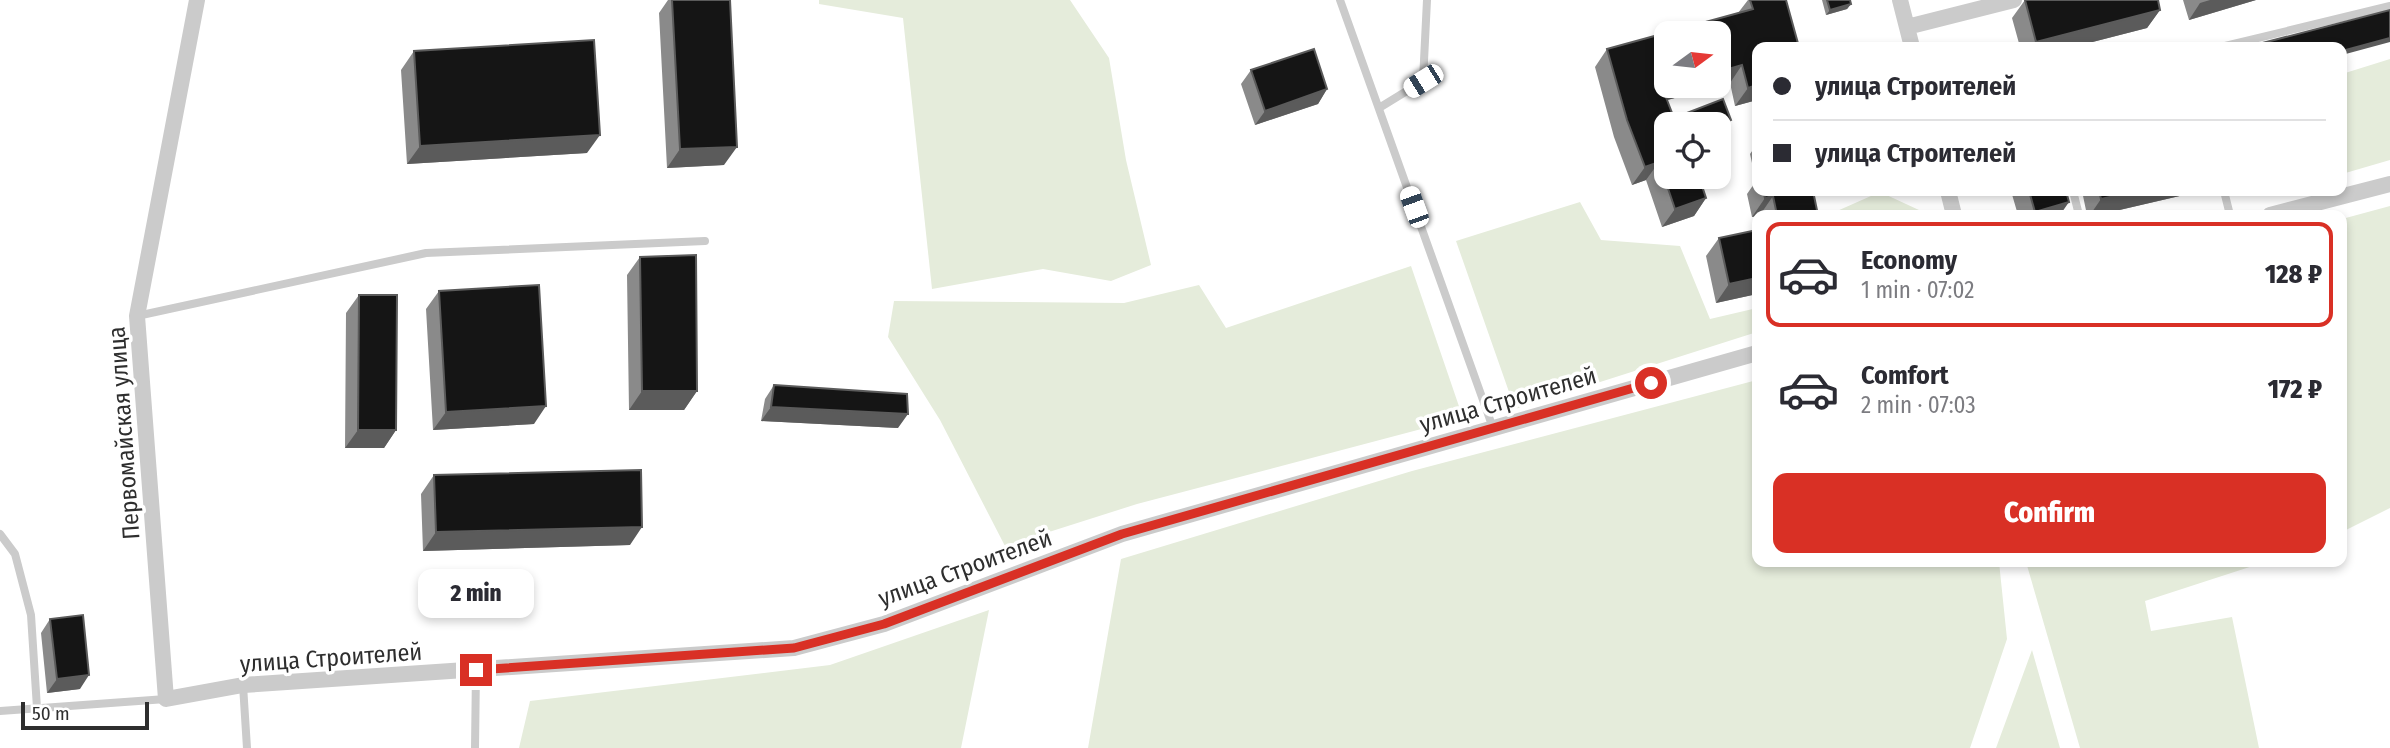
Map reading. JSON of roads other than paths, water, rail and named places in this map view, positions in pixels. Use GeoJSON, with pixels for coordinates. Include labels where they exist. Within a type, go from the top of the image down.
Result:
{"type":"FeatureCollection","features":[{"type":"Feature","properties":{"kind":"street","name":"Первомайская улица"},"geometry":{"type":"LineString","coordinates":[[166,699],[137,316],[197,0]]}},
{"type":"Feature","properties":{"kind":"street"},"geometry":{"type":"LineString","coordinates":[[1900,0],[1911,42]]}},
{"type":"Feature","properties":{"kind":"street"},"geometry":{"type":"LineString","coordinates":[[1907,27],[2014,0]]}},
{"type":"Feature","properties":{"kind":"street"},"geometry":{"type":"LineString","coordinates":[[2347,195],[2390,184]]}},
{"type":"Feature","properties":{"kind":"street"},"geometry":{"type":"LineString","coordinates":[[2289,210],[2344,196]]}},
{"type":"Feature","properties":{"kind":"street","name":"улица Строителей"},"geometry":{"type":"LineString","coordinates":[[166,699],[243,685],[794,648],[884,624],[1122,534],[1752,354]]}},
{"type":"Feature","properties":{"kind":"lane"},"geometry":{"type":"LineString","coordinates":[[1340,0],[1493,428]]}},
{"type":"Feature","properties":{"kind":"lane"},"geometry":{"type":"LineString","coordinates":[[1379,108],[1423,81],[1427,0]]}},
{"type":"Feature","properties":{"kind":"lane"},"geometry":{"type":"LineString","coordinates":[[2242,42],[2390,6]]}},
{"type":"Feature","properties":{"kind":"lane"},"geometry":{"type":"LineString","coordinates":[[137,316],[426,253],[705,241]]}},
{"type":"Feature","properties":{"kind":"lane"},"geometry":{"type":"LineString","coordinates":[[0,534],[15,554],[31,615],[37,708]]}},
{"type":"Feature","properties":{"kind":"lane"},"geometry":{"type":"LineString","coordinates":[[475,748],[476,670]]}},
{"type":"Feature","properties":{"kind":"lane"},"geometry":{"type":"LineString","coordinates":[[243,685],[247,748]]}},
{"type":"Feature","properties":{"kind":"lane"},"geometry":{"type":"LineString","coordinates":[[0,711],[166,699]]}}]}
